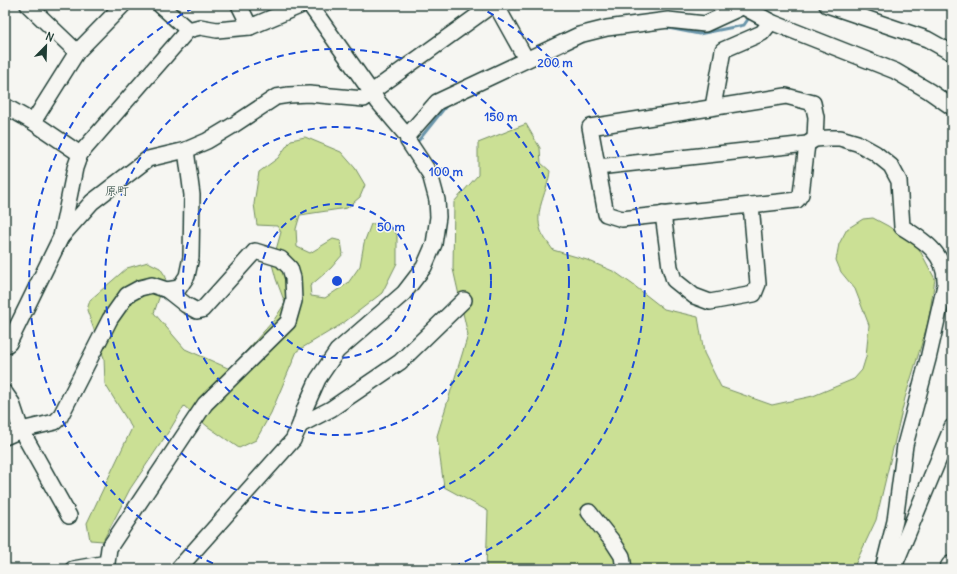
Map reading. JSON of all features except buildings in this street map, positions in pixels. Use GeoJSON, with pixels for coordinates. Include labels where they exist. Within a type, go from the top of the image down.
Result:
{"type":"FeatureCollection","features":[{"type":"Feature","properties":{"kind":"street"},"geometry":{"type":"LineString","coordinates":[[28,5],[77,52]]}},
{"type":"Feature","properties":{"kind":"street"},"geometry":{"type":"LineString","coordinates":[[33,122],[77,52],[123,5]]}},
{"type":"Feature","properties":{"kind":"street"},"geometry":{"type":"LineString","coordinates":[[160,5],[188,30]]}},
{"type":"Feature","properties":{"kind":"street"},"geometry":{"type":"LineString","coordinates":[[239,5],[250,27]]}},
{"type":"Feature","properties":{"kind":"street"},"geometry":{"type":"LineString","coordinates":[[61,237],[74,168],[80,154],[188,30],[200,27],[217,30],[250,27],[302,5]]}},
{"type":"Feature","properties":{"kind":"street"},"geometry":{"type":"LineString","coordinates":[[178,569],[293,440],[318,378],[337,351],[404,293],[424,267],[434,244],[438,217],[437,200],[430,174],[408,141],[407,136],[379,102],[310,5]]}},
{"type":"Feature","properties":{"kind":"street"},"geometry":{"type":"LineString","coordinates":[[5,346],[9,343],[61,237],[92,202],[148,159],[186,150],[206,141],[226,130],[276,97],[309,94],[364,99],[372,91],[492,5]]}},
{"type":"Feature","properties":{"kind":"street"},"geometry":{"type":"LineString","coordinates":[[496,5],[526,59]]}},
{"type":"Feature","properties":{"kind":"street"},"geometry":{"type":"LineString","coordinates":[[827,5],[927,39],[952,53]]}},
{"type":"Feature","properties":{"kind":"street"},"geometry":{"type":"LineString","coordinates":[[407,136],[437,102],[579,35],[607,28],[668,20],[705,24],[742,6],[765,19],[895,71],[929,91],[952,107]]}},
{"type":"Feature","properties":{"kind":"street"},"geometry":{"type":"LineString","coordinates":[[713,107],[723,50],[762,33],[765,19]]}},
{"type":"Feature","properties":{"kind":"street"},"geometry":{"type":"LineString","coordinates":[[786,96],[813,104],[816,117],[802,194],[796,200],[622,219],[606,214],[590,127],[713,107],[786,96]]}},
{"type":"Feature","properties":{"kind":"street"},"geometry":{"type":"LineString","coordinates":[[5,106],[33,122],[80,154]]}},
{"type":"Feature","properties":{"kind":"street"},"geometry":{"type":"LineString","coordinates":[[598,167],[840,138],[857,143],[875,153],[891,166],[899,181],[902,227],[919,238],[938,256],[946,274],[945,285],[928,359],[905,445],[895,521],[884,569]]}},
{"type":"Feature","properties":{"kind":"street"},"geometry":{"type":"LineString","coordinates":[[167,290],[179,288],[187,276],[191,257],[192,195],[186,150]]}},
{"type":"Feature","properties":{"kind":"street"},"geometry":{"type":"LineString","coordinates":[[663,214],[670,267],[674,280],[694,296],[710,302],[754,294],[758,284],[751,205]]}},
{"type":"Feature","properties":{"kind":"street"},"geometry":{"type":"LineString","coordinates":[[5,437],[20,430],[55,422],[60,417],[110,319],[127,295],[140,288],[152,285],[167,290],[186,305],[197,311],[202,310],[255,251],[281,259],[290,268],[293,278],[294,301],[288,322],[205,404],[109,548],[107,563],[74,569]]}},
{"type":"Feature","properties":{"kind":"street"},"geometry":{"type":"LineString","coordinates":[[300,425],[331,409],[400,362],[464,300]]}},
{"type":"Feature","properties":{"kind":"street"},"geometry":{"type":"LineString","coordinates":[[5,393],[12,403],[20,430],[69,516]]}},
{"type":"Feature","properties":{"kind":"street"},"geometry":{"type":"LineString","coordinates":[[893,569],[952,427]]}},
{"type":"Feature","properties":{"kind":"street"},"geometry":{"type":"LineString","coordinates":[[589,512],[613,542],[622,556],[624,569]]}},
{"type":"Feature","properties":{"kind":"green space"},"geometry":{"type":"Polygon","coordinates":[[[526,124],[540,148],[541,163],[550,171],[547,186],[540,206],[539,221],[542,234],[553,250],[587,260],[615,272],[664,309],[698,317],[704,353],[721,387],[772,405],[813,396],[854,379],[862,370],[866,357],[869,325],[855,289],[841,272],[836,260],[839,244],[847,229],[863,219],[873,218],[888,226],[918,247],[935,279],[928,323],[905,398],[876,520],[853,569],[486,569],[488,511],[444,487],[437,436],[468,335],[453,269],[454,202],[478,175],[478,143],[526,124]]]}},
{"type":"Feature","properties":{"kind":"green space"},"geometry":{"type":"Polygon","coordinates":[[[305,137],[341,152],[355,168],[365,185],[360,197],[347,208],[300,215],[296,229],[297,247],[310,253],[333,239],[341,241],[343,254],[331,268],[310,286],[311,296],[325,298],[348,283],[360,266],[364,243],[371,224],[388,223],[397,235],[397,263],[382,293],[342,324],[297,351],[271,413],[256,440],[239,448],[207,426],[184,406],[130,489],[103,541],[90,540],[87,523],[132,428],[105,384],[104,358],[87,310],[90,300],[127,268],[148,262],[160,268],[166,277],[154,313],[185,349],[230,369],[274,320],[285,303],[272,264],[281,232],[277,226],[257,225],[254,204],[259,172],[278,158],[291,140],[305,137]]]}},
{"type":"Feature","properties":{"kind":"waterway"},"geometry":{"type":"LineString","coordinates":[[663,27],[699,34],[744,25],[751,15]]}},
{"type":"Feature","properties":{"kind":"waterway"},"geometry":{"type":"LineString","coordinates":[[419,140],[448,105]]}},
{"type":"Feature","properties":{"kind":"district","name":"原町"},"geometry":{"type":"Point","coordinates":[117,191]}}]}
